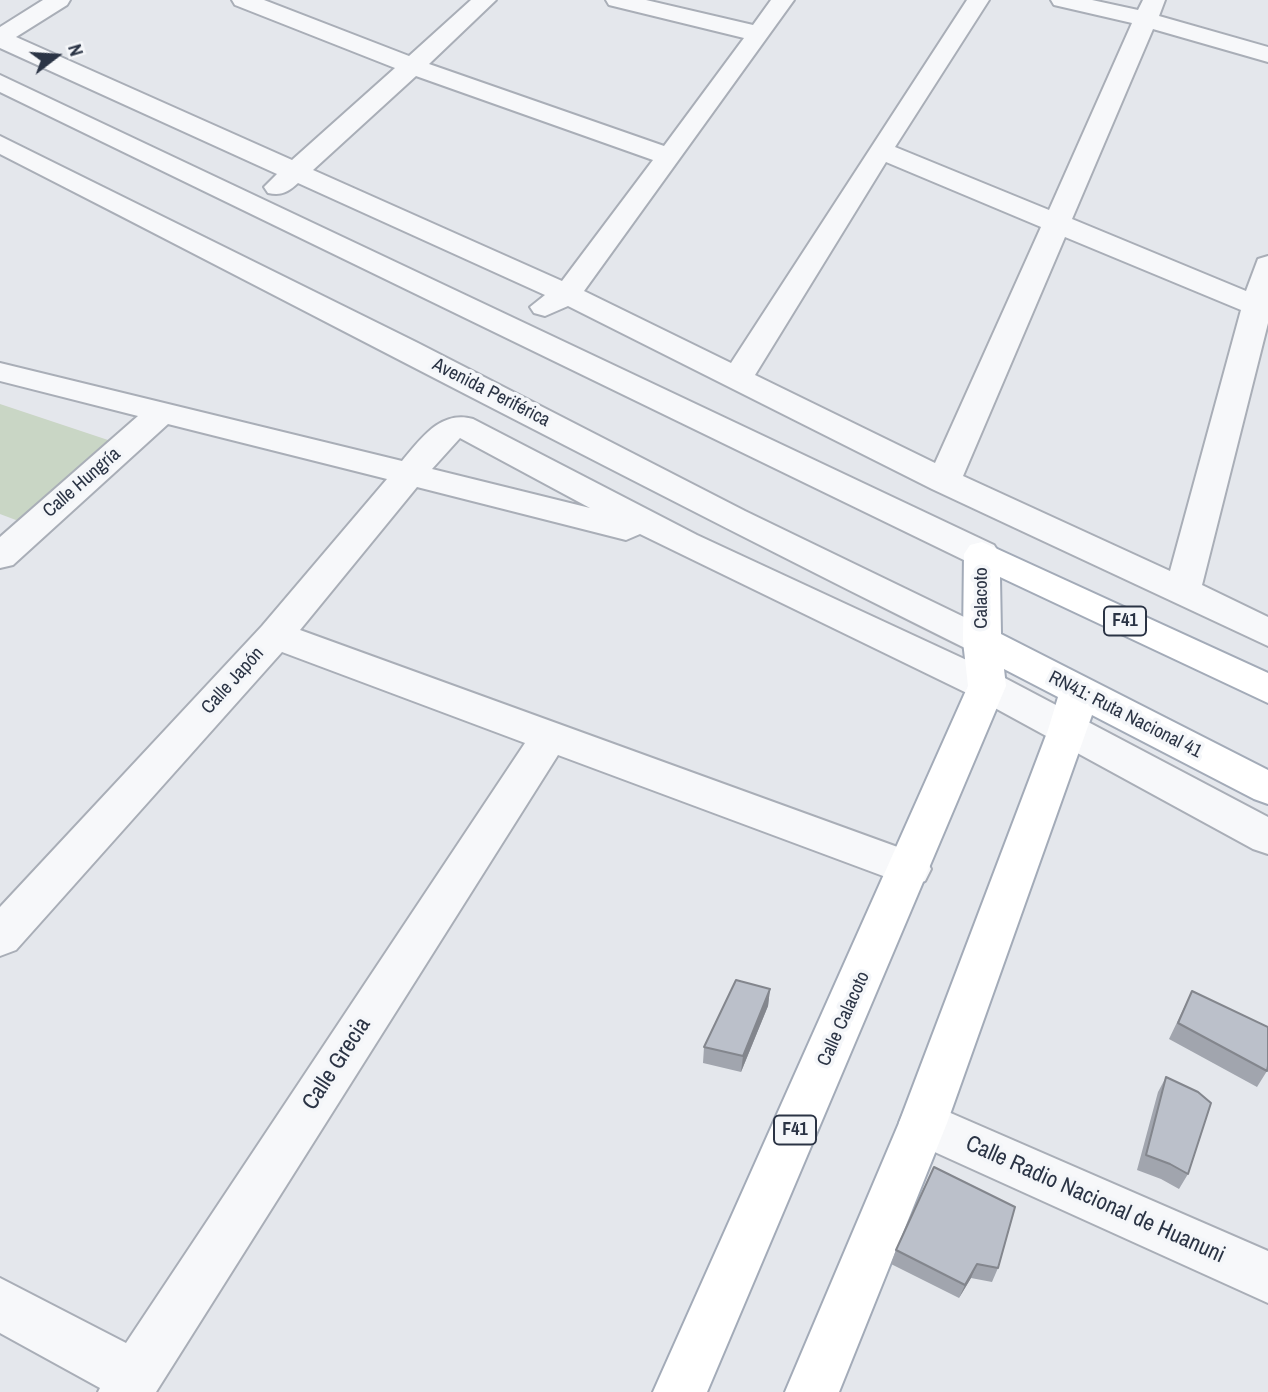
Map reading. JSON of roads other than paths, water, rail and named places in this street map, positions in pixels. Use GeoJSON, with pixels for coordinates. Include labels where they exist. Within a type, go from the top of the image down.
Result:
{"type":"FeatureCollection","features":[{"type":"Feature","properties":{"kind":"main road","name":"Calacoto"},"geometry":{"type":"LineString","coordinates":[[982,554],[982,641]]}},
{"type":"Feature","properties":{"kind":"main road","name":"F41"},"geometry":{"type":"LineString","coordinates":[[982,554],[1268,689]]}},
{"type":"Feature","properties":{"kind":"main road","name":"Calle Calacoto"},"geometry":{"type":"LineString","coordinates":[[680,1392],[910,869],[987,686],[982,641]]}},
{"type":"Feature","properties":{"kind":"main road","name":"RN41: Ruta Nacional 41"},"geometry":{"type":"LineString","coordinates":[[982,641],[1074,711],[1268,788]]}},
{"type":"Feature","properties":{"kind":"main road"},"geometry":{"type":"LineString","coordinates":[[812,1392],[923,1123],[1074,711]]}},
{"type":"Feature","properties":{"kind":"street"},"geometry":{"type":"LineString","coordinates":[[0,38],[59,0]]}},
{"type":"Feature","properties":{"kind":"street"},"geometry":{"type":"LineString","coordinates":[[243,0],[412,66],[668,156]]}},
{"type":"Feature","properties":{"kind":"street"},"geometry":{"type":"LineString","coordinates":[[256,207],[485,0]]}},
{"type":"Feature","properties":{"kind":"street"},"geometry":{"type":"LineString","coordinates":[[618,0],[759,33]]}},
{"type":"Feature","properties":{"kind":"street"},"geometry":{"type":"LineString","coordinates":[[514,327],[567,294],[783,0]]}},
{"type":"Feature","properties":{"kind":"street"},"geometry":{"type":"LineString","coordinates":[[737,378],[978,0]]}},
{"type":"Feature","properties":{"kind":"street"},"geometry":{"type":"LineString","coordinates":[[1062,0],[1149,9],[1268,55]]}},
{"type":"Feature","properties":{"kind":"street"},"geometry":{"type":"LineString","coordinates":[[944,481],[1149,9]]}},
{"type":"Feature","properties":{"kind":"street"},"geometry":{"type":"LineString","coordinates":[[0,38],[567,294],[944,481],[1268,633]]}},
{"type":"Feature","properties":{"kind":"street"},"geometry":{"type":"LineString","coordinates":[[0,82],[982,554]]}},
{"type":"Feature","properties":{"kind":"street","name":"Avenida Periférica"},"geometry":{"type":"LineString","coordinates":[[3,148],[407,350],[733,519],[982,641]]}},
{"type":"Feature","properties":{"kind":"street"},"geometry":{"type":"LineString","coordinates":[[880,150],[1257,306]]}},
{"type":"Feature","properties":{"kind":"street"},"geometry":{"type":"LineString","coordinates":[[1183,591],[1253,378],[1257,306],[1268,264]]}},
{"type":"Feature","properties":{"kind":"street"},"geometry":{"type":"LineString","coordinates":[[0,372],[685,543],[987,686],[1074,711],[1268,837]]}},
{"type":"Feature","properties":{"kind":"street","name":"Calle Hungría"},"geometry":{"type":"LineString","coordinates":[[3,548],[163,411]]}},
{"type":"Feature","properties":{"kind":"street","name":"Calle Japón"},"geometry":{"type":"LineString","coordinates":[[0,937],[275,635],[448,431],[462,426],[685,543]]}},
{"type":"Feature","properties":{"kind":"street"},"geometry":{"type":"LineString","coordinates":[[685,543],[733,519]]}},
{"type":"Feature","properties":{"kind":"street"},"geometry":{"type":"LineString","coordinates":[[275,635],[910,869]]}},
{"type":"Feature","properties":{"kind":"street","name":"Calle Grecia"},"geometry":{"type":"LineString","coordinates":[[130,1385],[550,736]]}},
{"type":"Feature","properties":{"kind":"street","name":"Calle Radio Nacional de Huanuni"},"geometry":{"type":"LineString","coordinates":[[923,1123],[1268,1277]]}},
{"type":"Feature","properties":{"kind":"street"},"geometry":{"type":"LineString","coordinates":[[0,1304],[130,1385]]}}]}
